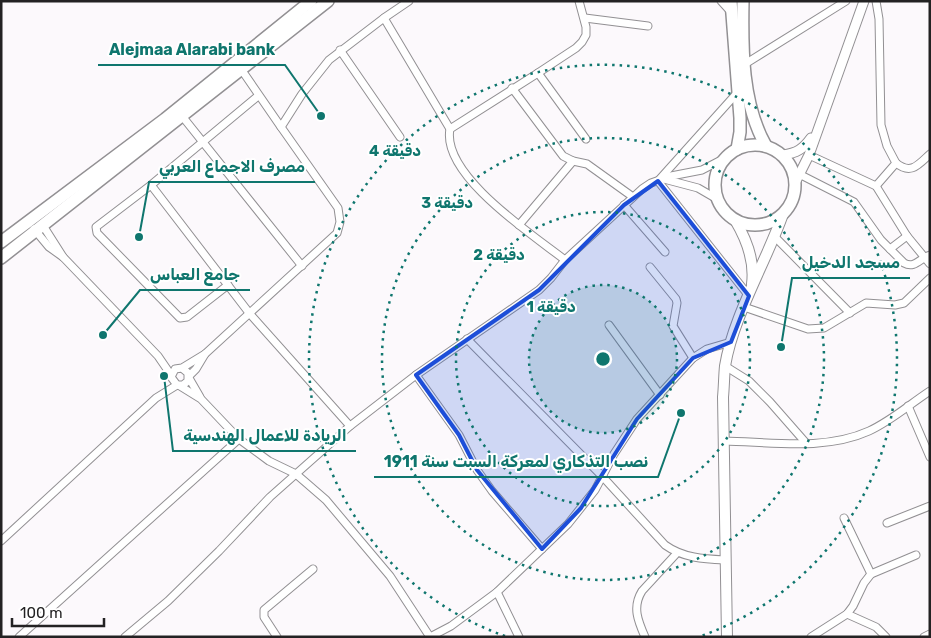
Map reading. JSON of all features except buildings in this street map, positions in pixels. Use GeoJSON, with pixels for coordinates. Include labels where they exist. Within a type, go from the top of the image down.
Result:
{"type":"FeatureCollection","features":[{"type":"Feature","properties":{"kind":"main road"},"geometry":{"type":"LineString","coordinates":[[1,242],[165,119],[310,1]]}},
{"type":"Feature","properties":{"kind":"main road"},"geometry":{"type":"LineString","coordinates":[[1,258],[328,1]]}},
{"type":"Feature","properties":{"kind":"main road"},"geometry":{"type":"LineString","coordinates":[[743,1],[745,64],[753,115],[757,130],[766,146]]}},
{"type":"Feature","properties":{"kind":"main road"},"geometry":{"type":"LineString","coordinates":[[731,7],[740,132],[737,149]]}},
{"type":"Feature","properties":{"kind":"main road"},"geometry":{"type":"LineString","coordinates":[[727,637],[724,441],[725,366],[731,342],[744,307],[775,237],[783,214],[792,200],[797,179],[783,156],[766,146],[746,146],[737,149],[725,158],[715,178],[715,189],[717,199],[728,215],[735,220],[750,225],[765,224],[783,214]]}},
{"type":"Feature","properties":{"kind":"main road"},"geometry":{"type":"LineString","coordinates":[[735,220],[748,247],[751,259],[753,278],[750,293]]}},
{"type":"Feature","properties":{"kind":"street"},"geometry":{"type":"LineString","coordinates":[[281,127],[316,75],[329,60],[340,50],[409,1]]}},
{"type":"Feature","properties":{"kind":"street"},"geometry":{"type":"LineString","coordinates":[[450,129],[538,73],[582,42],[586,35],[585,18],[579,1]]}},
{"type":"Feature","properties":{"kind":"street"},"geometry":{"type":"LineString","coordinates":[[721,1],[731,7]]}},
{"type":"Feature","properties":{"kind":"street"},"geometry":{"type":"LineString","coordinates":[[745,64],[846,1]]}},
{"type":"Feature","properties":{"kind":"street"},"geometry":{"type":"LineString","coordinates":[[864,1],[809,155],[797,179],[854,202],[890,249],[908,265],[914,265],[927,256]]}},
{"type":"Feature","properties":{"kind":"street"},"geometry":{"type":"LineString","coordinates":[[876,1],[879,19],[881,125],[887,146],[896,163],[904,168],[913,168],[930,154]]}},
{"type":"Feature","properties":{"kind":"street"},"geometry":{"type":"LineString","coordinates":[[384,18],[450,129],[450,148],[468,177],[481,192],[565,260]]}},
{"type":"Feature","properties":{"kind":"street"},"geometry":{"type":"LineString","coordinates":[[585,18],[648,26]]}},
{"type":"Feature","properties":{"kind":"street"},"geometry":{"type":"LineString","coordinates":[[340,50],[400,137]]}},
{"type":"Feature","properties":{"kind":"street"},"geometry":{"type":"LineString","coordinates":[[156,398],[172,372],[205,354],[250,314],[337,233],[340,222],[340,212],[241,69]]}},
{"type":"Feature","properties":{"kind":"street"},"geometry":{"type":"LineString","coordinates":[[538,73],[586,140]]}},
{"type":"Feature","properties":{"kind":"street"},"geometry":{"type":"LineString","coordinates":[[512,88],[563,156],[573,161],[587,164],[633,197]]}},
{"type":"Feature","properties":{"kind":"street"},"geometry":{"type":"LineString","coordinates":[[661,180],[737,93]]}},
{"type":"Feature","properties":{"kind":"street"},"geometry":{"type":"LineString","coordinates":[[228,285],[187,317],[180,318],[97,233],[96,227],[151,185],[258,96]]}},
{"type":"Feature","properties":{"kind":"street"},"geometry":{"type":"LineString","coordinates":[[182,116],[302,266]]}},
{"type":"Feature","properties":{"kind":"street"},"geometry":{"type":"LineString","coordinates":[[783,156],[796,153],[804,148],[816,132]]}},
{"type":"Feature","properties":{"kind":"street"},"geometry":{"type":"LineString","coordinates":[[809,155],[876,186],[907,236],[927,256],[930,264]]}},
{"type":"Feature","properties":{"kind":"street"},"geometry":{"type":"LineString","coordinates":[[125,637],[168,601],[270,497],[350,426],[416,375],[539,290],[565,260],[642,189],[661,180],[702,170],[725,158]]}},
{"type":"Feature","properties":{"kind":"street"},"geometry":{"type":"LineString","coordinates":[[520,225],[573,161]]}},
{"type":"Feature","properties":{"kind":"street"},"geometry":{"type":"LineString","coordinates":[[876,186],[896,163]]}},
{"type":"Feature","properties":{"kind":"street"},"geometry":{"type":"LineString","coordinates":[[661,180],[693,186],[717,199]]}},
{"type":"Feature","properties":{"kind":"street"},"geometry":{"type":"LineString","coordinates":[[661,180],[750,293]]}},
{"type":"Feature","properties":{"kind":"street"},"geometry":{"type":"LineString","coordinates":[[151,185],[250,314],[350,426]]}},
{"type":"Feature","properties":{"kind":"street"},"geometry":{"type":"LineString","coordinates":[[624,205],[665,252]]}},
{"type":"Feature","properties":{"kind":"street"},"geometry":{"type":"LineString","coordinates":[[32,218],[40,228],[49,247],[63,257],[158,356],[178,385],[201,399]]}},
{"type":"Feature","properties":{"kind":"street"},"geometry":{"type":"LineString","coordinates":[[890,249],[907,236]]}},
{"type":"Feature","properties":{"kind":"street"},"geometry":{"type":"LineString","coordinates":[[775,237],[850,313]]}},
{"type":"Feature","properties":{"kind":"street"},"geometry":{"type":"LineString","coordinates":[[650,267],[676,300],[673,326],[693,358]]}},
{"type":"Feature","properties":{"kind":"street"},"geometry":{"type":"LineString","coordinates":[[744,307],[808,329],[817,330],[824,328],[866,303],[895,305],[904,303],[930,278]]}},
{"type":"Feature","properties":{"kind":"street"},"geometry":{"type":"LineString","coordinates":[[609,325],[660,395]]}},
{"type":"Feature","properties":{"kind":"street"},"geometry":{"type":"LineString","coordinates":[[467,339],[602,476],[659,540],[677,552],[698,558],[726,560]]}},
{"type":"Feature","properties":{"kind":"street"},"geometry":{"type":"LineString","coordinates":[[158,356],[187,371],[201,399],[239,439],[269,461],[296,474],[326,500],[385,569],[430,637],[451,626],[497,592],[568,524],[595,490],[623,439],[637,419],[693,358],[707,349],[731,342]]}},
{"type":"Feature","properties":{"kind":"street"},"geometry":{"type":"LineString","coordinates":[[1,541],[156,398],[178,385],[186,383],[205,354]]}},
{"type":"Feature","properties":{"kind":"street"},"geometry":{"type":"LineString","coordinates":[[725,366],[749,381],[806,443]]}},
{"type":"Feature","properties":{"kind":"street"},"geometry":{"type":"LineString","coordinates":[[416,375],[459,435],[477,470],[492,491],[542,549]]}},
{"type":"Feature","properties":{"kind":"street"},"geometry":{"type":"LineString","coordinates":[[724,441],[806,443],[830,441],[860,434],[880,425],[930,390]]}},
{"type":"Feature","properties":{"kind":"street"},"geometry":{"type":"LineString","coordinates":[[908,406],[930,457]]}},
{"type":"Feature","properties":{"kind":"street"},"geometry":{"type":"LineString","coordinates":[[20,637],[239,439]]}},
{"type":"Feature","properties":{"kind":"street"},"geometry":{"type":"LineString","coordinates":[[887,523],[930,506]]}},
{"type":"Feature","properties":{"kind":"street"},"geometry":{"type":"LineString","coordinates":[[844,518],[871,574]]}},
{"type":"Feature","properties":{"kind":"street"},"geometry":{"type":"LineString","coordinates":[[645,637],[637,619],[638,598],[642,590],[677,552]]}},
{"type":"Feature","properties":{"kind":"street"},"geometry":{"type":"LineString","coordinates":[[811,637],[847,614],[871,574],[916,555]]}},
{"type":"Feature","properties":{"kind":"street"},"geometry":{"type":"LineString","coordinates":[[277,637],[264,617],[264,610],[313,569]]}},
{"type":"Feature","properties":{"kind":"street"},"geometry":{"type":"LineString","coordinates":[[497,592],[519,637]]}},
{"type":"Feature","properties":{"kind":"street"},"geometry":{"type":"LineString","coordinates":[[847,614],[876,627],[886,637]]}},
{"type":"Feature","properties":{"kind":"street"},"geometry":{"type":"LineString","coordinates":[[924,637],[930,634]]}},
{"type":"Feature","properties":{"kind":"highlighted area"},"geometry":{"type":"Polygon","coordinates":[[[658,181],[749,296],[731,342],[693,358],[637,419],[581,508],[542,549],[477,470],[459,435],[416,375],[539,290],[624,205],[658,181]]]}},
{"type":"Feature","properties":{"kind":"place","name":"Alejmaa Alarabi bank"},"geometry":{"type":"Point","coordinates":[321,116]}},
{"type":"Feature","properties":{"kind":"place","name":"مصرف الاجماع العربي"},"geometry":{"type":"Point","coordinates":[139,237]}},
{"type":"Feature","properties":{"kind":"place","name":"جامع العباس"},"geometry":{"type":"Point","coordinates":[103,335]}},
{"type":"Feature","properties":{"kind":"place","name":"مسجد الدخيل"},"geometry":{"type":"Point","coordinates":[781,347]}},
{"type":"Feature","properties":{"kind":"place","name":"الريادة للاعمال الهندسية"},"geometry":{"type":"Point","coordinates":[164,376]}},
{"type":"Feature","properties":{"kind":"place","name":"نصب التذكاري لمعركة السبت سنة 1911"},"geometry":{"type":"Point","coordinates":[681,413]}}]}
